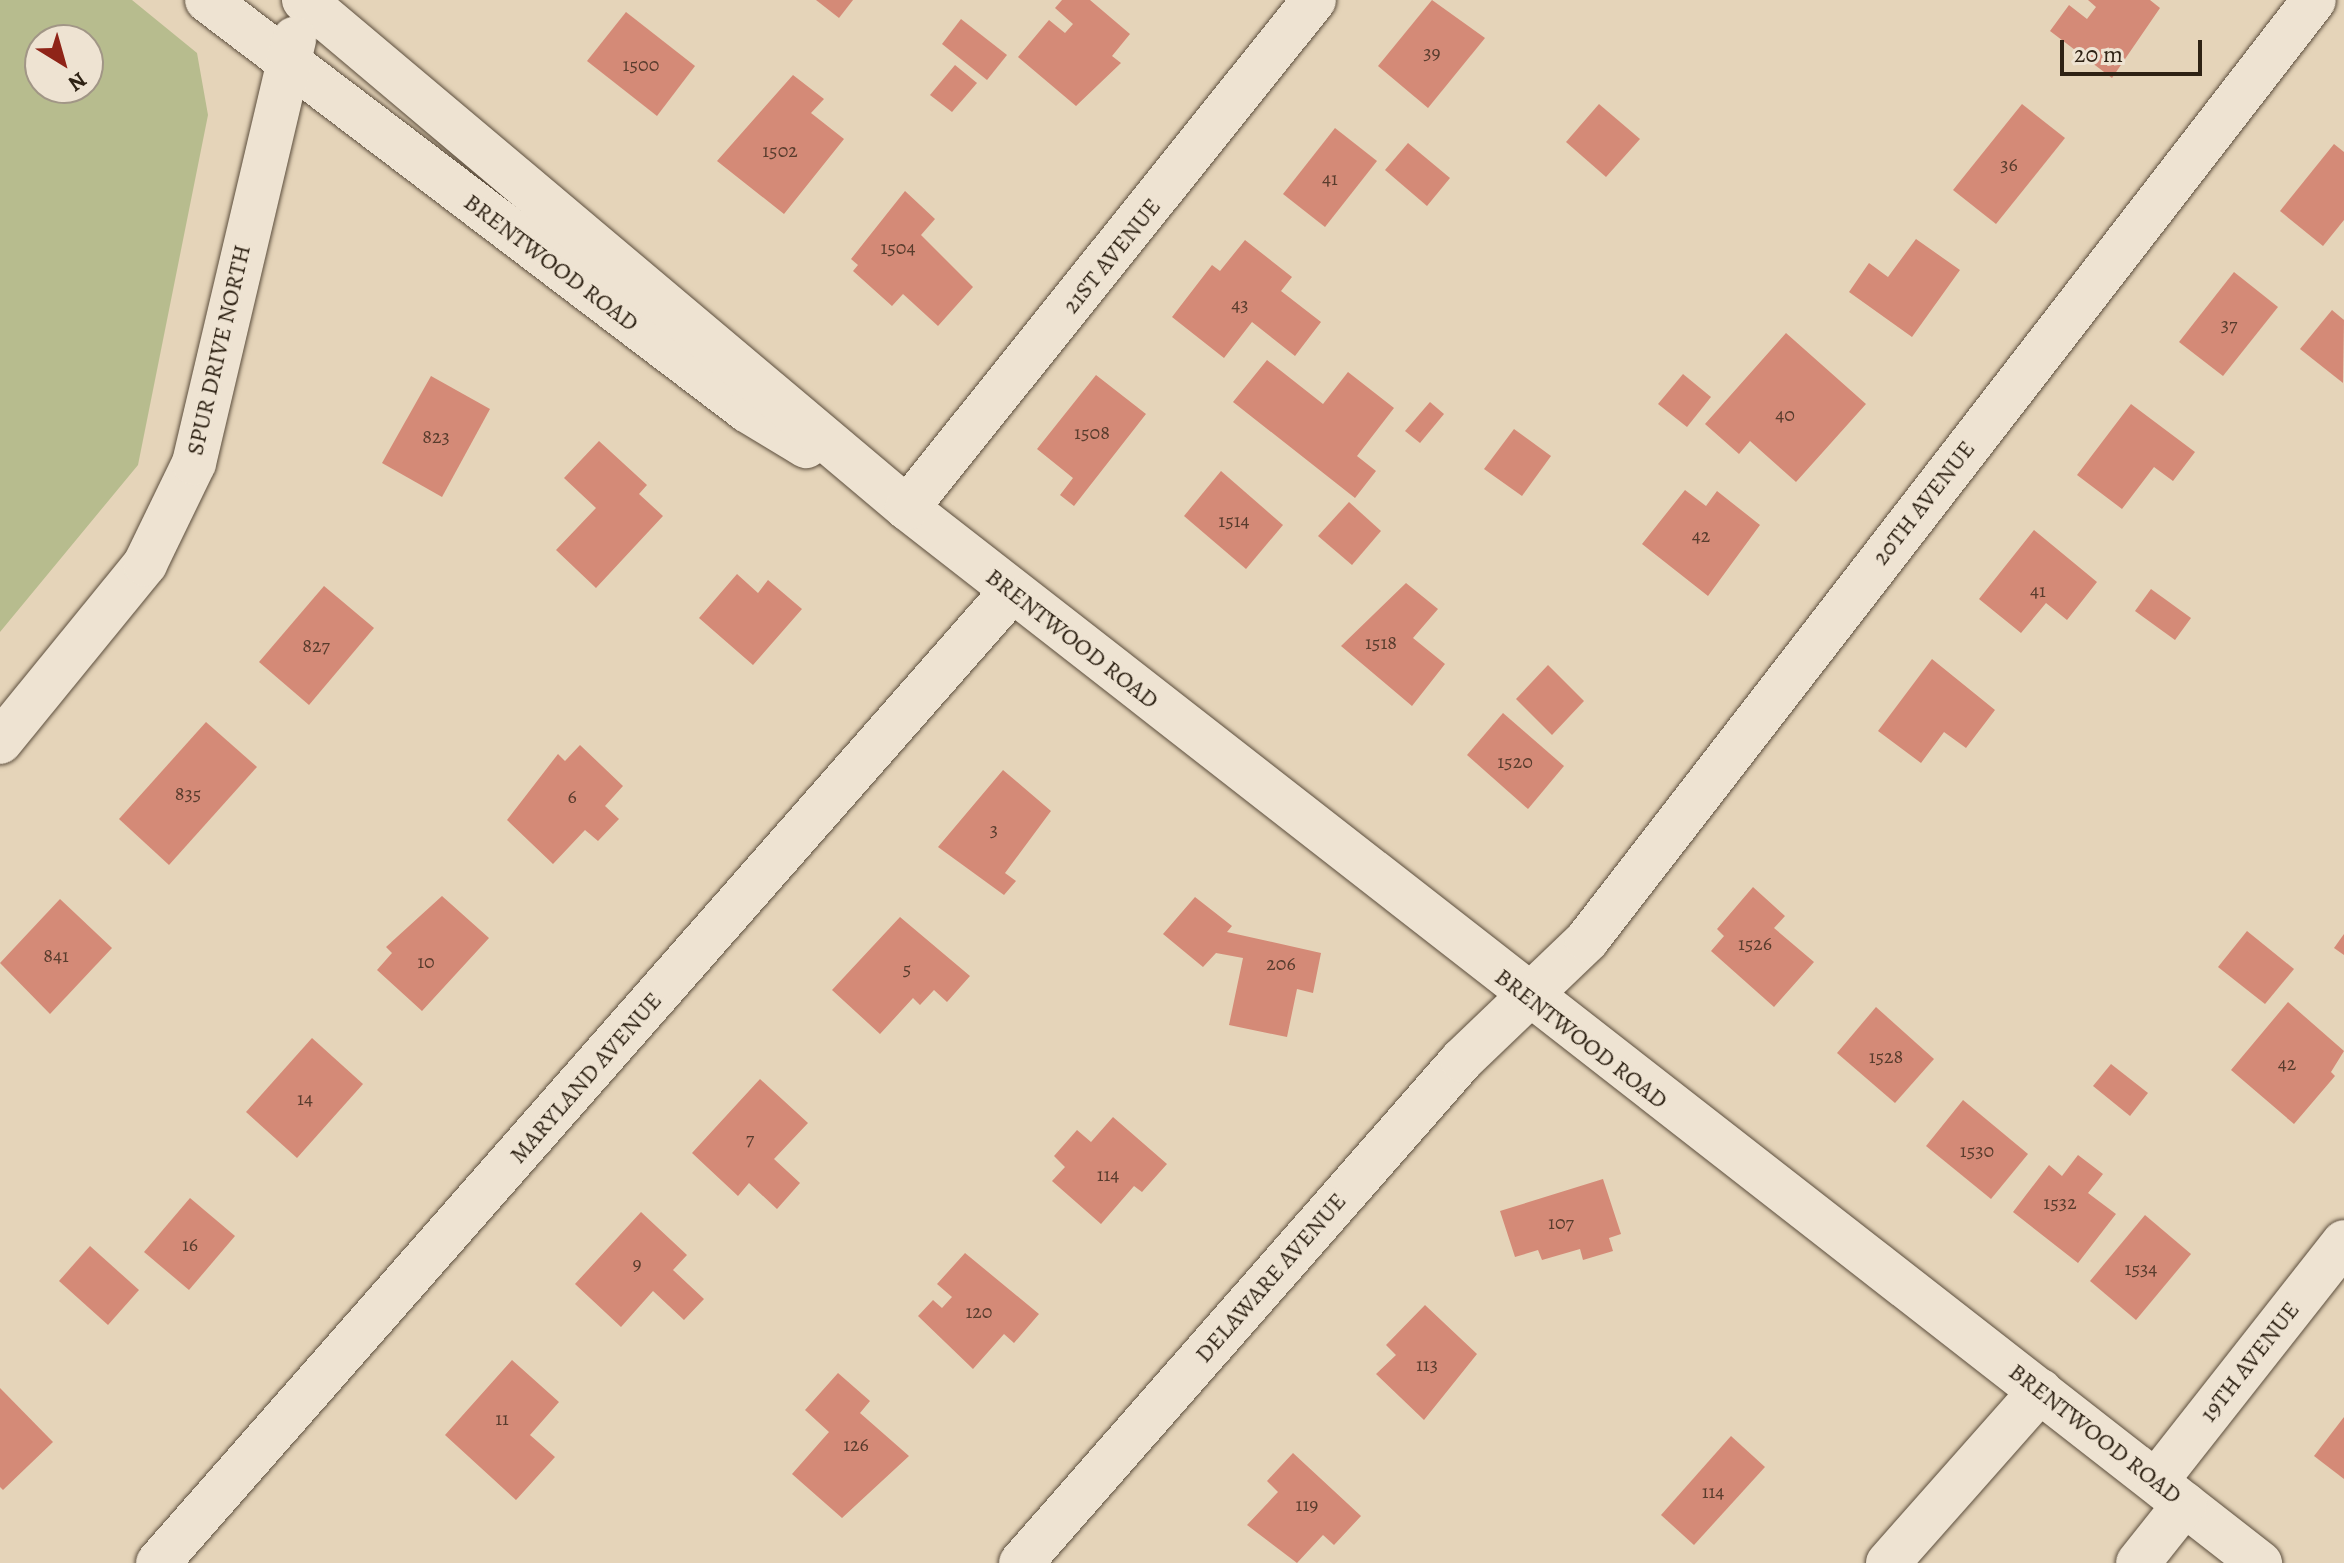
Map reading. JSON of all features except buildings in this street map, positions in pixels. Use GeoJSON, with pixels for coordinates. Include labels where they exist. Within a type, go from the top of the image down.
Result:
{"type":"FeatureCollection","features":[{"type":"Feature","properties":{"kind":"street","name":"BRENTWOOD ROAD"},"geometry":{"type":"LineString","coordinates":[[207,0],[748,411],[907,508]]}},
{"type":"Feature","properties":{"kind":"street","name":"21ST AVENUE"},"geometry":{"type":"LineString","coordinates":[[907,508],[1314,0]]}},
{"type":"Feature","properties":{"kind":"street","name":"20TH AVENUE"},"geometry":{"type":"LineString","coordinates":[[1525,997],[1587,940],[2314,0]]}},
{"type":"Feature","properties":{"kind":"street","name":"BRENTWOOD ROAD"},"geometry":{"type":"LineString","coordinates":[[307,1],[907,508],[1525,997],[2260,1563]]}},
{"type":"Feature","properties":{"kind":"street","name":"SPUR DRIVE NORTH"},"geometry":{"type":"LineString","coordinates":[[0,742],[145,564],[194,463],[285,62],[307,1]]}},
{"type":"Feature","properties":{"kind":"street","name":"MARYLAND AVENUE"},"geometry":{"type":"LineString","coordinates":[[158,1563],[1012,591]]}},
{"type":"Feature","properties":{"kind":"street","name":"DELAWARE AVENUE"},"geometry":{"type":"LineString","coordinates":[[1021,1563],[1462,1060],[1525,997]]}},
{"type":"Feature","properties":{"kind":"street","name":"19TH AVENUE"},"geometry":{"type":"LineString","coordinates":[[2138,1563],[2170,1493],[2344,1242]]}},
{"type":"Feature","properties":{"kind":"street"},"geometry":{"type":"LineString","coordinates":[[1888,1563],[2040,1391]]}},
{"type":"Feature","properties":{"kind":"green space"},"geometry":{"type":"Polygon","coordinates":[[[0,0],[132,0],[197,53],[208,115],[138,465],[0,632],[0,0]]]}}]}
